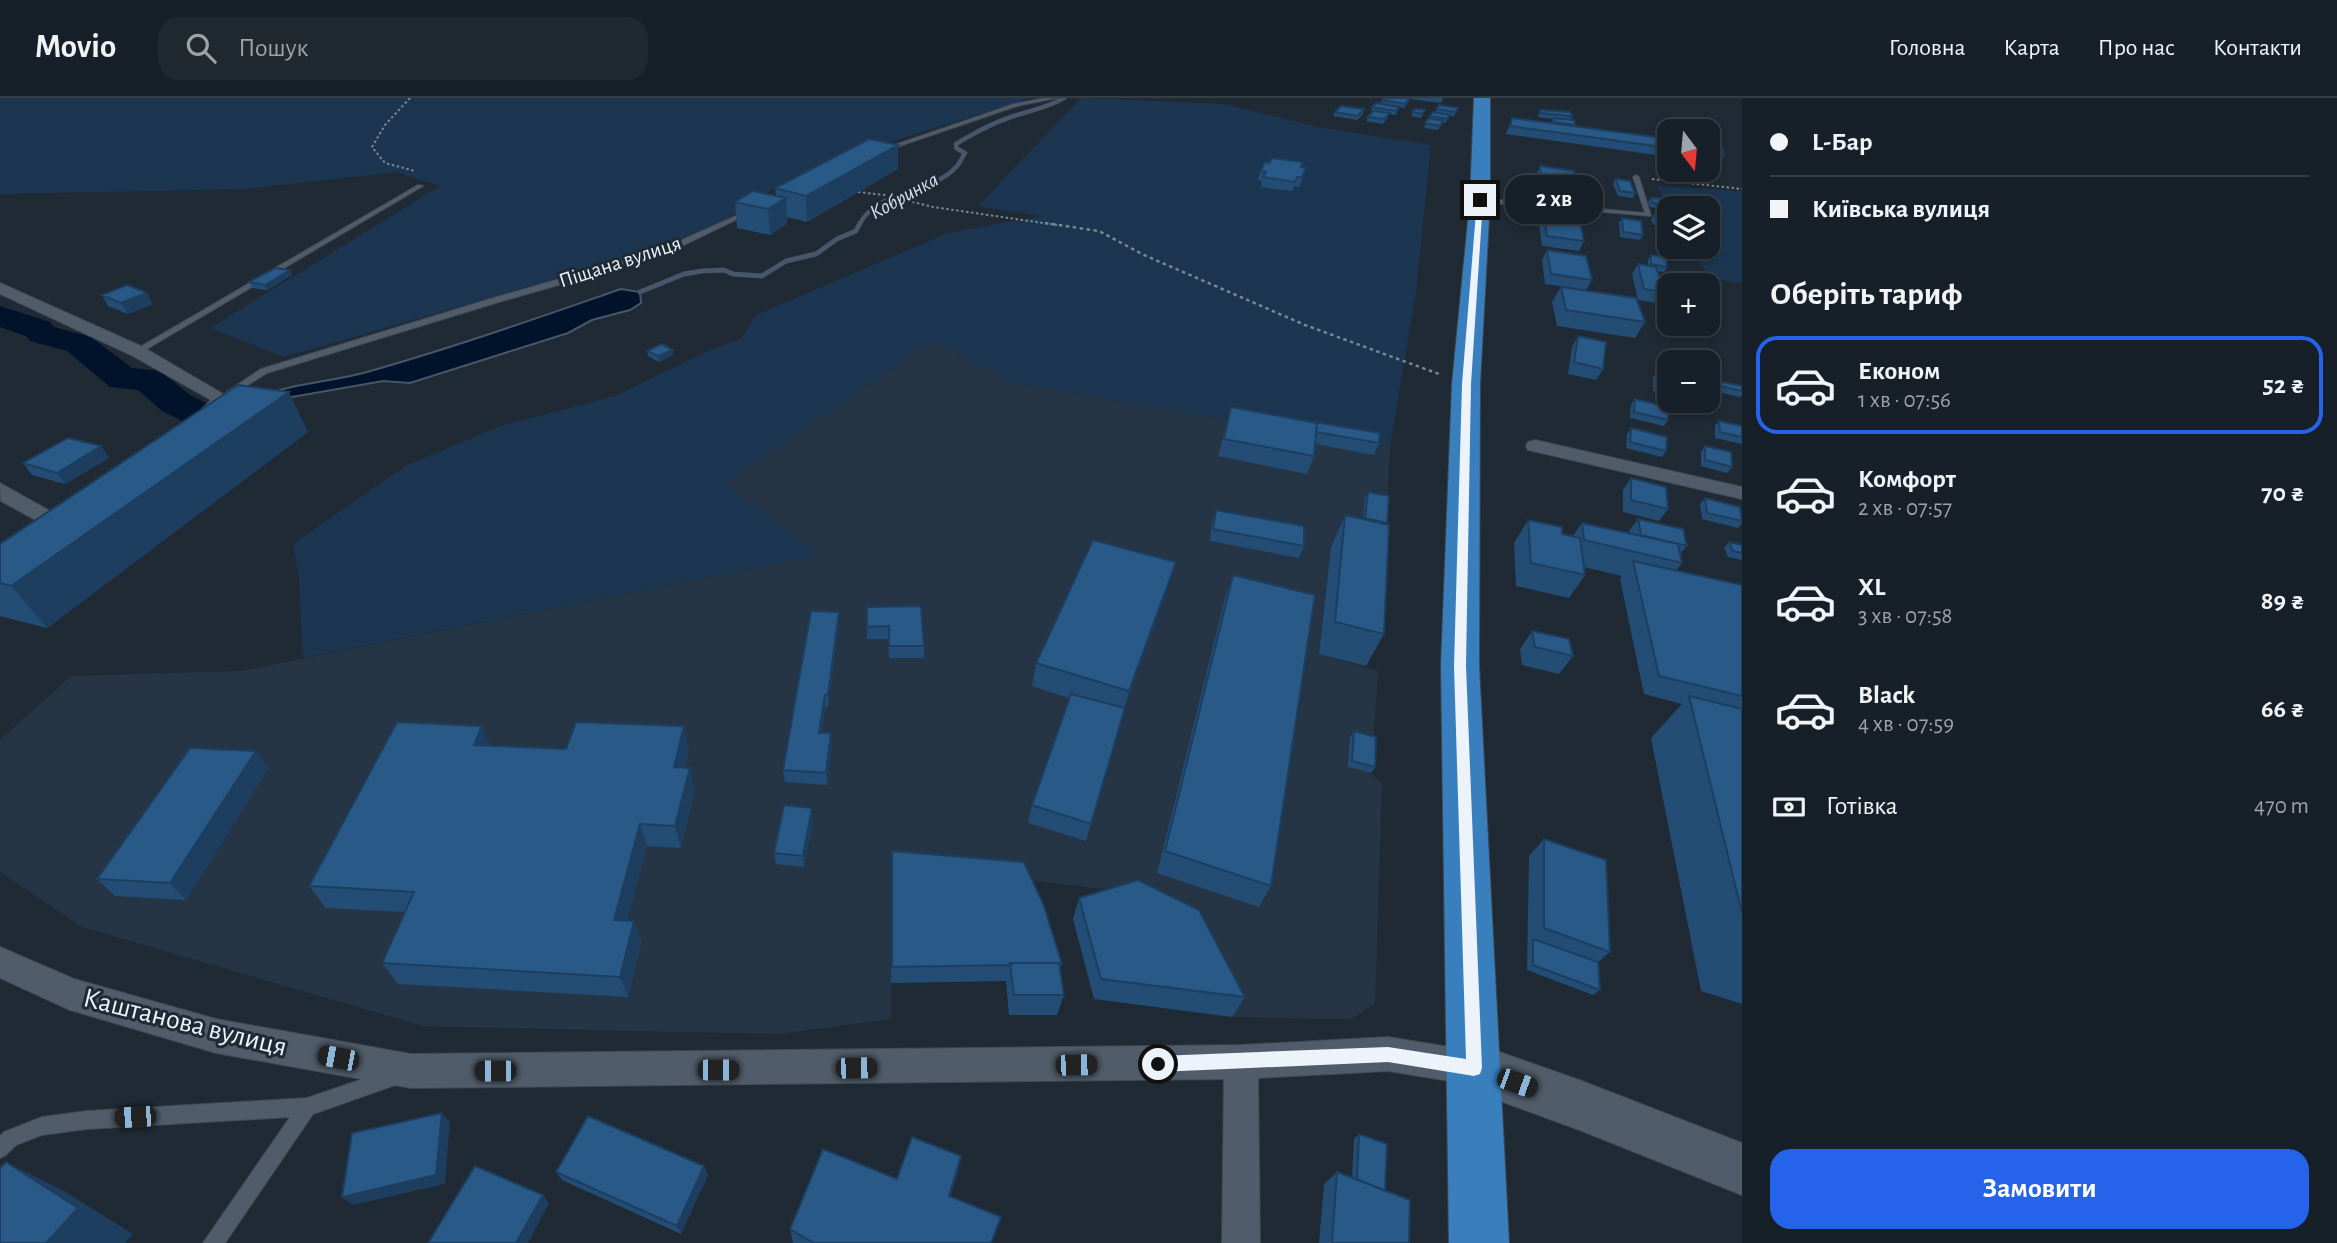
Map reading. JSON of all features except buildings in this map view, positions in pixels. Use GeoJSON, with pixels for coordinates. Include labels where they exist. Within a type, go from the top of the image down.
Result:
{"type":"FeatureCollection","features":[{"type":"Feature","properties":{"kind":"main road"},"geometry":{"type":"LineString","coordinates":[[1479,1243],[1460,666],[1466,384],[1480,200],[1482,98]]}},
{"type":"Feature","properties":{"kind":"main road","name":"Каштанова вулиця"},"geometry":{"type":"LineString","coordinates":[[1474,1068],[1582,1106],[1742,1169]]}},
{"type":"Feature","properties":{"kind":"street"},"geometry":{"type":"LineString","coordinates":[[0,288],[137,351],[221,398]]}},
{"type":"Feature","properties":{"kind":"street","name":"Піщана вулиця"},"geometry":{"type":"LineString","coordinates":[[182,435],[212,411],[221,398]]}},
{"type":"Feature","properties":{"kind":"street"},"geometry":{"type":"LineString","coordinates":[[1535,446],[1742,493]]}},
{"type":"Feature","properties":{"kind":"street"},"geometry":{"type":"LineString","coordinates":[[0,489],[8,497],[50,519],[57,534]]}},
{"type":"Feature","properties":{"kind":"street"},"geometry":{"type":"LineString","coordinates":[[38,550],[78,517]]}},
{"type":"Feature","properties":{"kind":"street","name":"Каштанова вулиця"},"geometry":{"type":"LineString","coordinates":[[0,962],[69,994],[216,1036],[411,1071],[1241,1062],[1388,1055],[1474,1068]]}},
{"type":"Feature","properties":{"kind":"street"},"geometry":{"type":"LineString","coordinates":[[1241,1062],[1241,1243]]}},
{"type":"Feature","properties":{"kind":"lane"},"geometry":{"type":"LineString","coordinates":[[878,153],[1016,105],[1053,98]]}},
{"type":"Feature","properties":{"kind":"lane"},"geometry":{"type":"LineString","coordinates":[[1480,200],[1649,215],[1636,177]]}},
{"type":"Feature","properties":{"kind":"lane"},"geometry":{"type":"LineString","coordinates":[[137,351],[420,186]]}},
{"type":"Feature","properties":{"kind":"lane","name":"Піщана вулиця"},"geometry":{"type":"LineString","coordinates":[[221,398],[264,371],[483,303],[660,253],[757,208]]}},
{"type":"Feature","properties":{"kind":"lane"},"geometry":{"type":"LineString","coordinates":[[0,1149],[10,1138],[53,1124],[307,1107],[411,1071]]}},
{"type":"Feature","properties":{"kind":"lane"},"geometry":{"type":"LineString","coordinates":[[213,1243],[307,1107]]}},
{"type":"Feature","properties":{"kind":"path"},"geometry":{"type":"LineString","coordinates":[[410,98],[385,125],[372,147],[385,163],[424,174],[420,186]]}},
{"type":"Feature","properties":{"kind":"path"},"geometry":{"type":"LineString","coordinates":[[1636,177],[1742,188]]}},
{"type":"Feature","properties":{"kind":"path"},"geometry":{"type":"LineString","coordinates":[[858,192],[884,195],[933,207],[1099,231],[1144,255],[1305,325],[1466,384]]}},
{"type":"Feature","properties":{"kind":"shaded area"},"geometry":{"type":"Polygon","coordinates":[[[0,98],[1031,98],[849,155],[776,187],[723,221],[646,253],[284,357],[210,328],[440,186],[396,172],[246,189],[0,194],[0,98]]]}},
{"type":"Feature","properties":{"kind":"shaded area"},"geometry":{"type":"Polygon","coordinates":[[[1081,98],[1224,104],[1318,127],[1431,145],[1416,292],[1390,447],[1010,382],[933,340],[725,483],[821,555],[303,658],[299,580],[293,544],[405,466],[498,427],[615,396],[708,351],[741,339],[756,315],[948,233],[1042,216],[978,206],[1081,98]]]}},
{"type":"Feature","properties":{"kind":"shaded area"},"geometry":{"type":"Polygon","coordinates":[[[1657,186],[1742,191],[1742,283],[1720,280],[1720,273],[1707,273],[1699,259],[1720,259],[1720,196],[1663,196],[1657,186]]]}},
{"type":"Feature","properties":{"kind":"shaded area"},"geometry":{"type":"Polygon","coordinates":[[[621,289],[640,292],[641,303],[630,310],[592,320],[568,333],[410,383],[383,381],[275,400],[263,396],[399,363],[621,289]]]}},
{"type":"Feature","properties":{"kind":"shaded area"},"geometry":{"type":"Polygon","coordinates":[[[933,340],[1010,382],[1390,447],[1387,502],[1331,547],[1319,654],[1378,671],[1373,743],[1349,767],[1371,773],[1382,783],[1375,1004],[1351,1019],[1232,1017],[1189,931],[1112,890],[892,868],[891,1019],[779,1034],[423,1026],[82,927],[0,872],[0,740],[71,676],[241,671],[820,555],[724,483],[933,340]]]}},
{"type":"Feature","properties":{"kind":"waterway","name":"Кобринка"},"geometry":{"type":"LineString","coordinates":[[859,225],[867,213],[878,205],[933,183],[957,166],[965,153],[956,148],[956,144],[1002,121],[1064,98]]}},
{"type":"Feature","properties":{"kind":"waterway","name":"Кобринка"},"geometry":{"type":"LineString","coordinates":[[640,292],[684,274],[702,271],[724,270],[733,274],[762,276],[786,261],[816,254],[837,239],[856,231],[859,225]]}},
{"type":"Feature","properties":{"kind":"waterway","name":"Кобринка"},"geometry":{"type":"LineString","coordinates":[[0,316],[38,329],[42,334],[79,344],[123,379],[147,379],[176,403],[194,412]]}},
{"type":"Feature","properties":{"kind":"route"},"geometry":{"type":"LineString","coordinates":[[1158,1064],[1388,1055],[1474,1068],[1460,666],[1466,384],[1480,200]]}}]}
